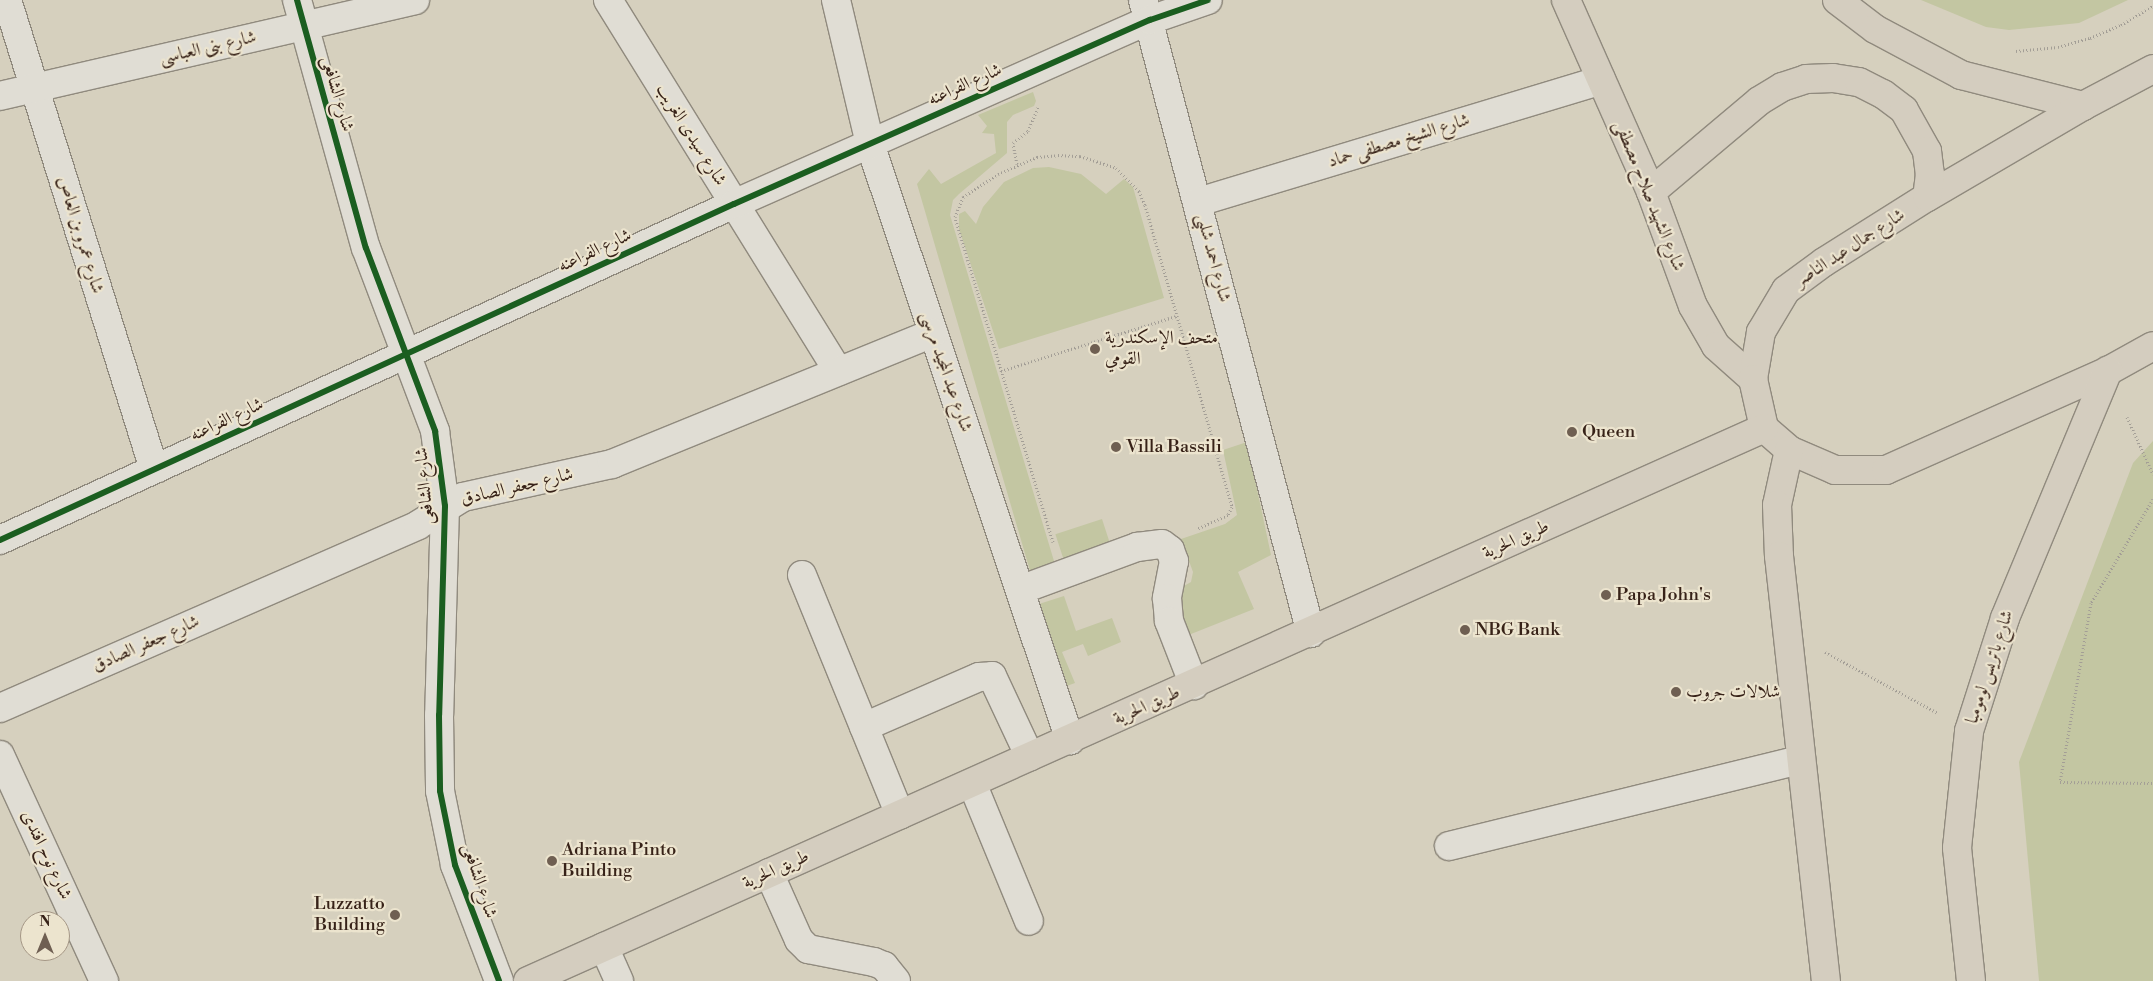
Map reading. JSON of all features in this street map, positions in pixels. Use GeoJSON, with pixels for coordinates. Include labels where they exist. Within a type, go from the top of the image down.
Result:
{"type":"FeatureCollection","features":[{"type":"Feature","properties":{"kind":"main road","name":"شارع الشهيد صلاح مصطفى"},"geometry":{"type":"LineString","coordinates":[[1566,0],[1650,192],[1693,306],[1716,346],[1753,379]]}},
{"type":"Feature","properties":{"kind":"main road"},"geometry":{"type":"LineString","coordinates":[[1837,0],[1875,29],[1961,75],[2083,106]]}},
{"type":"Feature","properties":{"kind":"main road","name":"شارع جمال عبد الناصر"},"geometry":{"type":"LineString","coordinates":[[1764,428],[1753,379],[1761,332],[1786,290],[1824,262],[1927,197],[2083,106],[2153,69]]}},
{"type":"Feature","properties":{"kind":"main road"},"geometry":{"type":"LineString","coordinates":[[1650,192],[1774,92],[1806,79],[1833,78],[1859,82],[1883,94],[1904,110],[1927,150],[1930,174],[1927,197]]}},
{"type":"Feature","properties":{"kind":"main road"},"geometry":{"type":"LineString","coordinates":[[1764,428],[1788,450],[1835,470],[1886,470],[2108,371],[2153,346]]}},
{"type":"Feature","properties":{"kind":"main road","name":"شارع باتريس لومومبا"},"geometry":{"type":"LineString","coordinates":[[1971,981],[1957,848],[1969,731],[2005,618],[2108,371]]}},
{"type":"Feature","properties":{"kind":"main road","name":"طريق الحرية"},"geometry":{"type":"LineString","coordinates":[[528,981],[1311,633],[1764,428]]}},
{"type":"Feature","properties":{"kind":"main road"},"geometry":{"type":"LineString","coordinates":[[1788,450],[1777,505],[1784,630],[1826,981]]}},
{"type":"Feature","properties":{"kind":"street","name":"شارع عمرو بن العاص"},"geometry":{"type":"LineString","coordinates":[[7,0],[154,470]]}},
{"type":"Feature","properties":{"kind":"street","name":"شارع الشافعى"},"geometry":{"type":"LineString","coordinates":[[296,0],[366,248],[408,354],[435,431],[446,506],[439,715],[440,791],[455,865],[500,981]]}},
{"type":"Feature","properties":{"kind":"street","name":"شارع بنى العباسى"},"geometry":{"type":"LineString","coordinates":[[0,96],[415,0]]}},
{"type":"Feature","properties":{"kind":"street","name":"شارع سيدى الغريب"},"geometry":{"type":"LineString","coordinates":[[608,0],[838,371]]}},
{"type":"Feature","properties":{"kind":"street","name":"شارع عبد المجيد مرسى"},"geometry":{"type":"LineString","coordinates":[[836,0],[870,144],[1070,740]]}},
{"type":"Feature","properties":{"kind":"street","name":"شارع الفراعنه"},"geometry":{"type":"LineString","coordinates":[[0,540],[734,204],[870,144],[1147,10],[1208,0]]}},
{"type":"Feature","properties":{"kind":"street","name":"شارع احمد شلبى"},"geometry":{"type":"LineString","coordinates":[[1147,10],[1311,633]]}},
{"type":"Feature","properties":{"kind":"street","name":"شارع الشيخ مصطفى حماد"},"geometry":{"type":"LineString","coordinates":[[1198,202],[1601,80]]}},
{"type":"Feature","properties":{"kind":"street","name":"شارع جعفر الصادق"},"geometry":{"type":"LineString","coordinates":[[0,708],[418,525],[463,497],[530,485],[612,464],[933,333]]}},
{"type":"Feature","properties":{"kind":"street"},"geometry":{"type":"LineString","coordinates":[[1020,590],[1137,547],[1162,544],[1170,550],[1174,561],[1167,598],[1169,621],[1194,684]]}},
{"type":"Feature","properties":{"kind":"street"},"geometry":{"type":"LineString","coordinates":[[802,575],[900,815]]}},
{"type":"Feature","properties":{"kind":"street"},"geometry":{"type":"LineString","coordinates":[[864,727],[979,676],[992,676],[1030,758]]}},
{"type":"Feature","properties":{"kind":"street","name":"شارع نوح افندى"},"geometry":{"type":"LineString","coordinates":[[0,755],[104,981]]}},
{"type":"Feature","properties":{"kind":"street"},"geometry":{"type":"LineString","coordinates":[[1449,846],[1800,760]]}},
{"type":"Feature","properties":{"kind":"street"},"geometry":{"type":"LineString","coordinates":[[972,783],[1029,921]]}},
{"type":"Feature","properties":{"kind":"street"},"geometry":{"type":"LineString","coordinates":[[769,873],[799,940],[808,949],[874,962],[884,966],[896,981]]}},
{"type":"Feature","properties":{"kind":"street"},"geometry":{"type":"LineString","coordinates":[[604,947],[619,981]]}},
{"type":"Feature","properties":{"kind":"path"},"geometry":{"type":"LineString","coordinates":[[2008,50],[2058,47],[2090,38],[2121,25],[2153,6]]}},
{"type":"Feature","properties":{"kind":"path"},"geometry":{"type":"LineString","coordinates":[[1017,164],[1013,143],[1028,131],[1040,99]]}},
{"type":"Feature","properties":{"kind":"path"},"geometry":{"type":"LineString","coordinates":[[1062,574],[954,217],[963,197],[1017,164],[1037,157],[1080,156],[1116,168],[1128,178],[1146,205],[1176,316],[1232,507],[1225,517],[1162,544]]}},
{"type":"Feature","properties":{"kind":"path"},"geometry":{"type":"LineString","coordinates":[[1001,371],[1176,316]]}},
{"type":"Feature","properties":{"kind":"path"},"geometry":{"type":"LineString","coordinates":[[2108,371],[2153,474]]}},
{"type":"Feature","properties":{"kind":"path"},"geometry":{"type":"LineString","coordinates":[[2153,498],[2091,603],[2060,782],[2153,783]]}},
{"type":"Feature","properties":{"kind":"path"},"geometry":{"type":"LineString","coordinates":[[1784,630],[1969,731]]}},
{"type":"Feature","properties":{"kind":"green space"},"geometry":{"type":"Polygon","coordinates":[[[1921,0],[2128,0],[2079,23],[2009,30],[1986,27],[1921,0]]]}},
{"type":"Feature","properties":{"kind":"green space"},"geometry":{"type":"Polygon","coordinates":[[[1033,92],[1036,101],[1034,106],[1013,115],[1007,122],[1007,153],[953,200],[950,215],[1057,571],[1033,581],[917,184],[929,169],[941,184],[996,153],[994,134],[982,133],[987,126],[978,115],[1033,92]]]}},
{"type":"Feature","properties":{"kind":"green space"},"geometry":{"type":"Polygon","coordinates":[[[1049,167],[1081,174],[1106,194],[1124,179],[1133,187],[1164,298],[999,349],[959,229],[959,214],[965,211],[976,224],[983,207],[1004,182],[1033,168],[1049,167]]]}},
{"type":"Feature","properties":{"kind":"green space"},"geometry":{"type":"Polygon","coordinates":[[[2153,441],[2153,981],[2039,981],[2019,762],[2133,463],[2153,441]]]}},
{"type":"Feature","properties":{"kind":"green space"},"geometry":{"type":"Polygon","coordinates":[[[1247,442],[1271,555],[1238,572],[1254,609],[1186,636],[1173,592],[1191,582],[1193,572],[1181,539],[1225,524],[1237,515],[1223,450],[1247,442]]]}},
{"type":"Feature","properties":{"kind":"green space"},"geometry":{"type":"Polygon","coordinates":[[[1102,519],[1111,547],[1064,562],[1055,534],[1102,519]]]}},
{"type":"Feature","properties":{"kind":"green space"},"geometry":{"type":"Polygon","coordinates":[[[1064,596],[1076,631],[1112,618],[1121,642],[1088,656],[1083,644],[1062,652],[1075,683],[1064,687],[1039,604],[1064,596]]]}},
{"type":"Feature","properties":{"kind":"cycle path"},"geometry":{"type":"LineString","coordinates":[[297,0],[366,248],[435,431],[445,506],[439,715],[440,791],[455,865],[499,981]]}},
{"type":"Feature","properties":{"kind":"cycle path"},"geometry":{"type":"LineString","coordinates":[[0,540],[734,204],[1150,20],[1208,0]]}},
{"type":"Feature","properties":{"kind":"place","name":"متحف الإسكندرية القومي"},"geometry":{"type":"Point","coordinates":[1095,349]}},
{"type":"Feature","properties":{"kind":"place","name":"Queen"},"geometry":{"type":"Point","coordinates":[1572,432]}},
{"type":"Feature","properties":{"kind":"place","name":"Villa Bassili"},"geometry":{"type":"Point","coordinates":[1116,447]}},
{"type":"Feature","properties":{"kind":"place","name":"Papa John's"},"geometry":{"type":"Point","coordinates":[1606,595]}},
{"type":"Feature","properties":{"kind":"place","name":"NBG Bank"},"geometry":{"type":"Point","coordinates":[1465,630]}},
{"type":"Feature","properties":{"kind":"place","name":"شلالات جروب"},"geometry":{"type":"Point","coordinates":[1676,692]}},
{"type":"Feature","properties":{"kind":"place","name":"Adriana Pinto Building"},"geometry":{"type":"Point","coordinates":[552,861]}},
{"type":"Feature","properties":{"kind":"place","name":"Luzzatto Building"},"geometry":{"type":"Point","coordinates":[395,915]}}]}
